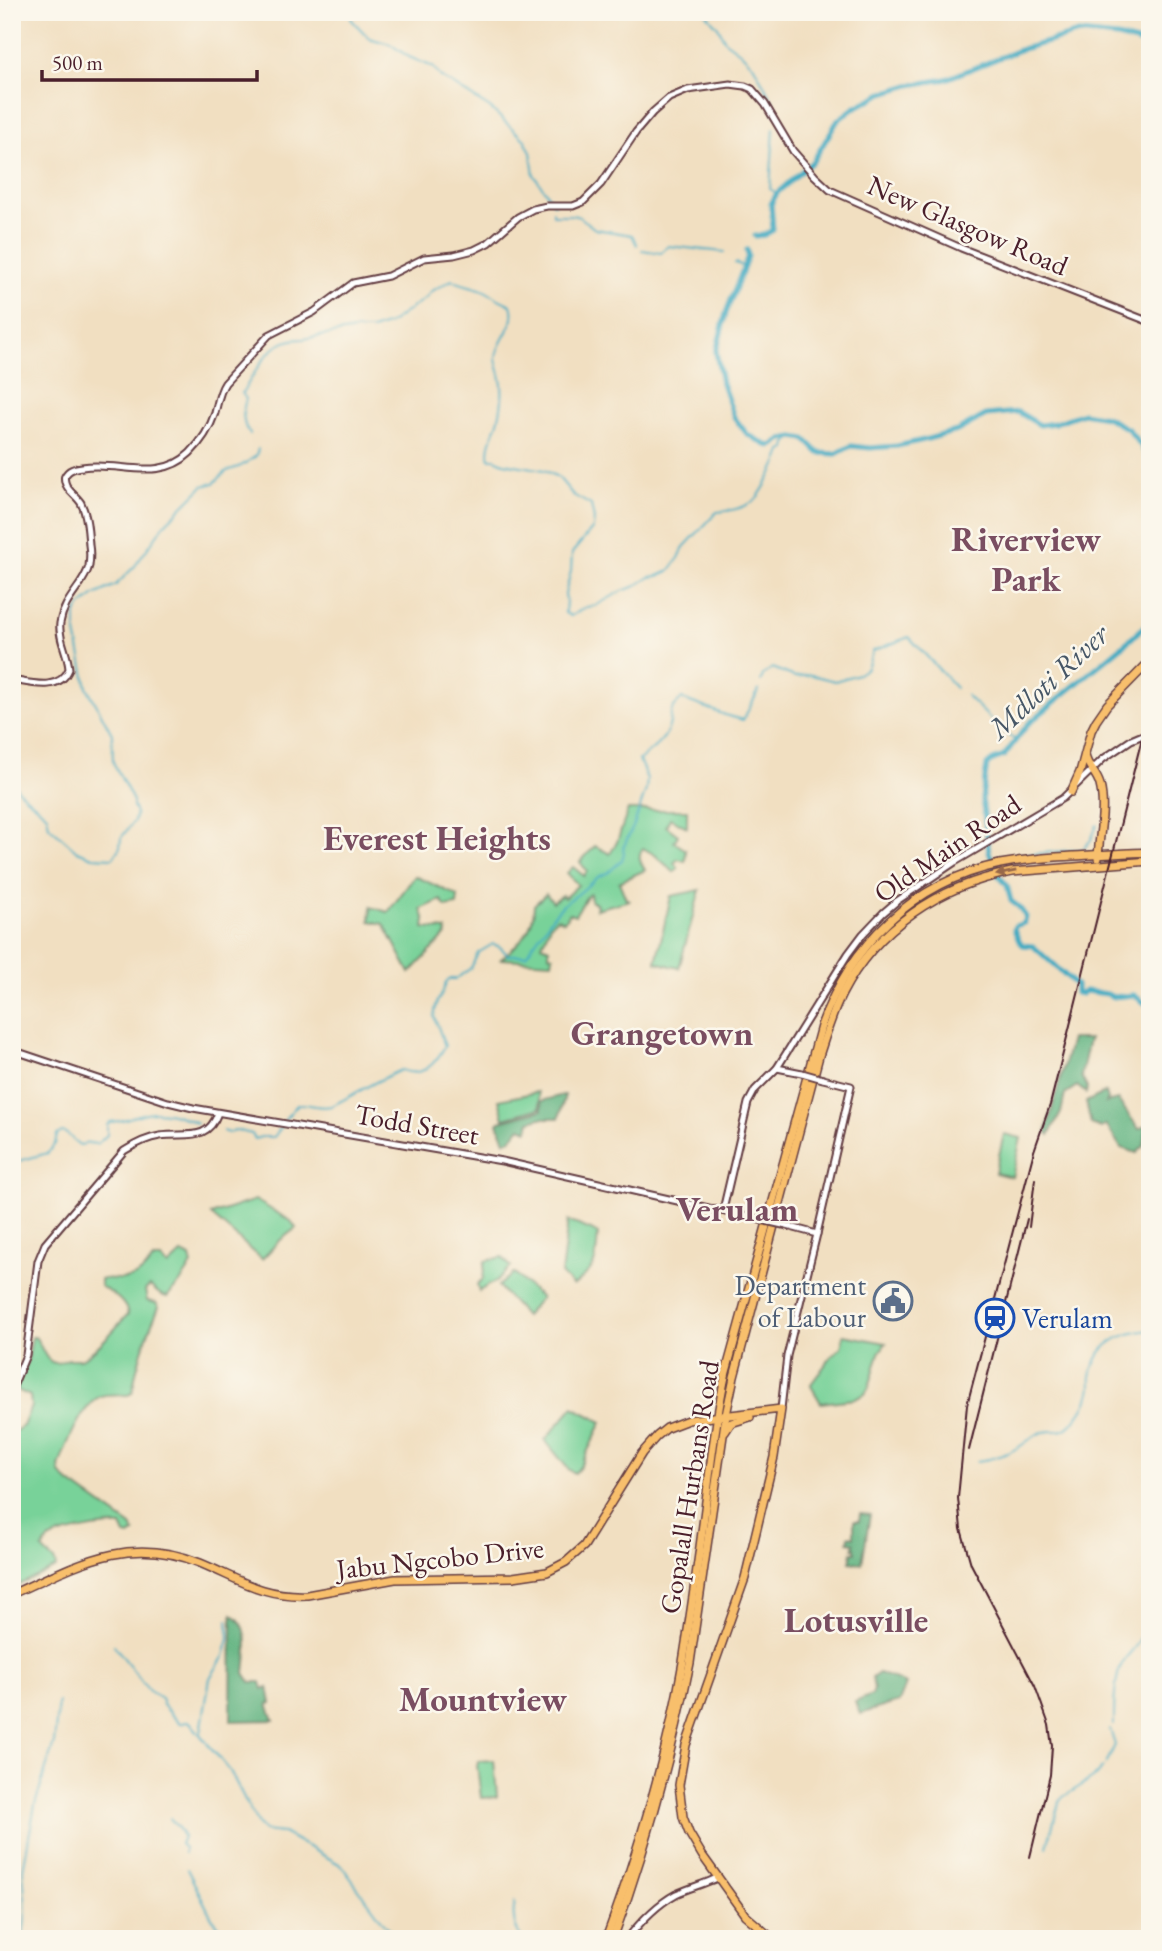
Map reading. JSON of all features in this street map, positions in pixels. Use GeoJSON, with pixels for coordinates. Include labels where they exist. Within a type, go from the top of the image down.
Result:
{"type":"FeatureCollection","features":[{"type":"Feature","properties":{"kind":"main road"},"geometry":{"type":"LineString","coordinates":[[1071,792],[1080,772],[1091,731],[1099,716],[1150,661]]}},
{"type":"Feature","properties":{"kind":"main road"},"geometry":{"type":"LineString","coordinates":[[1085,754],[1086,762],[1098,780],[1101,793],[1098,865]]}},
{"type":"Feature","properties":{"kind":"main road"},"geometry":{"type":"LineString","coordinates":[[1100,836],[1105,847],[1120,854]]}},
{"type":"Feature","properties":{"kind":"main road"},"geometry":{"type":"LineString","coordinates":[[1076,857],[1093,848],[1100,836]]}},
{"type":"Feature","properties":{"kind":"main road","name":"Gopalall Hurbans Road"},"geometry":{"type":"LineString","coordinates":[[606,1939],[637,1850],[676,1699],[717,1418],[735,1338],[821,1026],[835,992],[856,957],[875,934],[897,914],[938,887],[1001,864],[1150,852]]}},
{"type":"Feature","properties":{"kind":"main road","name":"Gopalall Hurbans Road"},"geometry":{"type":"LineString","coordinates":[[613,1939],[665,1775],[690,1663],[729,1401],[827,1029],[841,995],[864,959],[901,922],[933,900],[973,881],[1003,873],[1039,869],[1150,862]]}},
{"type":"Feature","properties":{"kind":"main road"},"geometry":{"type":"LineString","coordinates":[[729,1401],[735,1412],[749,1415]]}},
{"type":"Feature","properties":{"kind":"main road"},"geometry":{"type":"LineString","coordinates":[[688,1420],[710,1413],[720,1402]]}},
{"type":"Feature","properties":{"kind":"main road"},"geometry":{"type":"LineString","coordinates":[[773,1939],[745,1915],[717,1878],[690,1833],[680,1801],[680,1773],[686,1745],[743,1585],[766,1490],[781,1411]]}},
{"type":"Feature","properties":{"kind":"main road","name":"Jabu Ngcobo Drive"},"geometry":{"type":"LineString","coordinates":[[749,1415],[781,1411]]}},
{"type":"Feature","properties":{"kind":"main road","name":"Jabu Ngcobo Drive"},"geometry":{"type":"LineString","coordinates":[[12,1594],[93,1559],[139,1550],[159,1551],[185,1558],[265,1592],[294,1596],[395,1579],[513,1577],[547,1572],[566,1562],[584,1546],[642,1453],[667,1428],[688,1420],[781,1411]]}},
{"type":"Feature","properties":{"kind":"main road"},"geometry":{"type":"LineString","coordinates":[[721,1449],[726,1430],[731,1423],[749,1415]]}},
{"type":"Feature","properties":{"kind":"main road"},"geometry":{"type":"LineString","coordinates":[[765,1415],[774,1417],[779,1430]]}},
{"type":"Feature","properties":{"kind":"main road","name":"Jabu Ngcobo Drive"},"geometry":{"type":"LineString","coordinates":[[655,1439],[678,1427],[717,1418]]}},
{"type":"Feature","properties":{"kind":"main road"},"geometry":{"type":"LineString","coordinates":[[703,1421],[711,1427],[714,1437]]}},
{"type":"Feature","properties":{"kind":"street","name":"New Glasgow Road"},"geometry":{"type":"LineString","coordinates":[[12,680],[37,684],[53,683],[65,678],[69,669],[60,623],[66,604],[86,572],[90,559],[88,530],[82,506],[64,480],[71,470],[103,465],[150,471],[179,462],[196,446],[208,429],[225,383],[268,335],[314,312],[353,283],[388,276],[424,258],[474,250],[488,243],[533,209],[573,206],[583,202],[601,184],[644,121],[677,94],[730,84],[745,86],[765,104],[786,143],[830,190],[961,248],[1150,322]]}},
{"type":"Feature","properties":{"kind":"street","name":"Old Main Road"},"geometry":{"type":"LineString","coordinates":[[747,1107],[755,1090],[778,1068],[863,933],[897,901],[1071,792],[1103,759],[1150,732]]}},
{"type":"Feature","properties":{"kind":"street","name":"Todd Street"},"geometry":{"type":"LineString","coordinates":[[12,1050],[168,1102],[489,1158],[723,1210],[817,1234]]}},
{"type":"Feature","properties":{"kind":"street"},"geometry":{"type":"LineString","coordinates":[[778,1068],[850,1086],[787,1356],[781,1411]]}},
{"type":"Feature","properties":{"kind":"street"},"geometry":{"type":"LineString","coordinates":[[738,1110],[747,1107]]}},
{"type":"Feature","properties":{"kind":"street"},"geometry":{"type":"LineString","coordinates":[[723,1210],[747,1107]]}},
{"type":"Feature","properties":{"kind":"street"},"geometry":{"type":"LineString","coordinates":[[12,1389],[26,1355],[38,1261],[45,1244],[124,1152],[136,1143],[158,1136],[199,1134],[212,1126],[218,1112]]}},
{"type":"Feature","properties":{"kind":"street"},"geometry":{"type":"LineString","coordinates":[[628,1939],[650,1912],[662,1903],[674,1895],[717,1878]]}},
{"type":"Feature","properties":{"kind":"green space"},"geometry":{"type":"Polygon","coordinates":[[[628,810],[687,810],[687,827],[670,818],[666,826],[678,835],[674,842],[686,850],[685,861],[678,859],[674,863],[678,868],[674,872],[643,848],[640,859],[645,870],[619,882],[626,899],[630,900],[596,909],[597,904],[591,901],[590,894],[575,915],[570,913],[564,921],[557,918],[550,925],[542,945],[549,948],[549,955],[553,956],[552,962],[501,959],[525,936],[532,922],[534,905],[546,894],[553,902],[562,895],[564,898],[578,885],[567,873],[573,867],[584,876],[587,871],[580,862],[595,846],[610,854],[628,810]]]}},
{"type":"Feature","properties":{"kind":"green space"},"geometry":{"type":"Polygon","coordinates":[[[415,876],[458,896],[457,905],[446,907],[441,900],[421,909],[425,920],[424,928],[446,930],[447,934],[410,973],[384,924],[370,921],[371,907],[388,912],[415,876]]]}},
{"type":"Feature","properties":{"kind":"green space"},"geometry":{"type":"Polygon","coordinates":[[[700,890],[679,968],[656,962],[671,896],[700,890]]]}},
{"type":"Feature","properties":{"kind":"green space"},"geometry":{"type":"Polygon","coordinates":[[[1071,1039],[1089,1039],[1081,1076],[1087,1088],[1086,1093],[1077,1086],[1065,1094],[1061,1113],[1049,1135],[1046,1132],[1071,1039]]]}},
{"type":"Feature","properties":{"kind":"green space"},"geometry":{"type":"Polygon","coordinates":[[[538,1092],[540,1108],[504,1118],[499,1100],[538,1092]]]}},
{"type":"Feature","properties":{"kind":"green space"},"geometry":{"type":"Polygon","coordinates":[[[1106,1092],[1106,1103],[1118,1100],[1139,1129],[1147,1125],[1144,1146],[1137,1153],[1121,1148],[1106,1125],[1101,1128],[1091,1124],[1086,1102],[1106,1092]]]}},
{"type":"Feature","properties":{"kind":"green space"},"geometry":{"type":"Polygon","coordinates":[[[565,1095],[559,1118],[530,1121],[528,1130],[521,1127],[511,1139],[505,1141],[498,1123],[500,1121],[542,1110],[541,1101],[565,1095]]]}},
{"type":"Feature","properties":{"kind":"green space"},"geometry":{"type":"Polygon","coordinates":[[[1004,1134],[1021,1138],[1012,1177],[995,1173],[1004,1134]]]}},
{"type":"Feature","properties":{"kind":"green space"},"geometry":{"type":"Polygon","coordinates":[[[255,1200],[291,1221],[296,1228],[262,1259],[211,1215],[255,1200]]]}},
{"type":"Feature","properties":{"kind":"green space"},"geometry":{"type":"Polygon","coordinates":[[[568,1221],[598,1234],[594,1264],[573,1286],[561,1274],[568,1221]]]}},
{"type":"Feature","properties":{"kind":"green space"},"geometry":{"type":"Polygon","coordinates":[[[182,1253],[190,1257],[192,1265],[167,1297],[150,1286],[145,1290],[147,1301],[156,1303],[159,1307],[142,1349],[132,1393],[101,1396],[87,1408],[75,1427],[59,1467],[65,1479],[131,1526],[135,1533],[125,1535],[121,1526],[114,1526],[55,1537],[42,1549],[55,1562],[56,1568],[12,1588],[12,1433],[23,1426],[31,1406],[30,1396],[15,1389],[28,1359],[32,1337],[35,1337],[47,1358],[54,1363],[85,1357],[106,1339],[128,1314],[121,1301],[100,1286],[100,1280],[135,1276],[154,1259],[161,1259],[168,1266],[182,1253]]]}},
{"type":"Feature","properties":{"kind":"green space"},"geometry":{"type":"Polygon","coordinates":[[[502,1257],[511,1267],[495,1282],[479,1291],[477,1284],[483,1279],[485,1261],[502,1257]]]}},
{"type":"Feature","properties":{"kind":"green space"},"geometry":{"type":"Polygon","coordinates":[[[514,1273],[541,1298],[525,1316],[498,1286],[514,1273]]]}},
{"type":"Feature","properties":{"kind":"green space"},"geometry":{"type":"Polygon","coordinates":[[[844,1335],[886,1343],[879,1353],[865,1394],[855,1399],[821,1403],[811,1384],[841,1347],[844,1335]]]}},
{"type":"Feature","properties":{"kind":"green space"},"geometry":{"type":"Polygon","coordinates":[[[573,1407],[602,1422],[575,1473],[569,1470],[545,1440],[573,1407]]]}},
{"type":"Feature","properties":{"kind":"green space"},"geometry":{"type":"Polygon","coordinates":[[[860,1514],[870,1515],[862,1563],[850,1562],[855,1548],[854,1543],[848,1542],[849,1536],[854,1537],[854,1521],[859,1521],[860,1514]]]}},
{"type":"Feature","properties":{"kind":"green space"},"geometry":{"type":"Polygon","coordinates":[[[232,1614],[243,1625],[247,1640],[245,1673],[251,1682],[261,1682],[263,1689],[268,1687],[271,1703],[268,1704],[274,1720],[231,1721],[232,1614]]]}},
{"type":"Feature","properties":{"kind":"green space"},"geometry":{"type":"Polygon","coordinates":[[[879,1673],[906,1684],[899,1702],[860,1714],[855,1702],[872,1695],[872,1678],[879,1673]]]}},
{"type":"Feature","properties":{"kind":"green space"},"geometry":{"type":"Polygon","coordinates":[[[494,1760],[497,1796],[481,1798],[477,1765],[479,1761],[494,1760]]]}},
{"type":"Feature","properties":{"kind":"waterway"},"geometry":{"type":"LineString","coordinates":[[354,12],[351,19],[369,38],[390,44],[409,57],[433,67],[441,77],[490,108],[525,140],[531,152],[534,175],[554,204]]}},
{"type":"Feature","properties":{"kind":"waterway"},"geometry":{"type":"LineString","coordinates":[[705,12],[718,27],[725,41],[754,66],[773,102],[773,113]]}},
{"type":"Feature","properties":{"kind":"waterway","name":"Mdloti River"},"geometry":{"type":"LineString","coordinates":[[755,236],[773,230],[771,204],[777,193],[813,161],[838,120],[883,93],[946,79],[1019,50],[1079,33],[1137,42],[1150,51]]}},
{"type":"Feature","properties":{"kind":"waterway"},"geometry":{"type":"LineString","coordinates":[[774,128],[770,189],[777,193]]}},
{"type":"Feature","properties":{"kind":"waterway"},"geometry":{"type":"LineString","coordinates":[[553,211],[553,215],[580,217],[595,229],[632,235],[637,245]]}},
{"type":"Feature","properties":{"kind":"waterway"},"geometry":{"type":"LineString","coordinates":[[642,250],[661,253],[668,246],[724,252]]}},
{"type":"Feature","properties":{"kind":"waterway","name":"Mdloti River"},"geometry":{"type":"LineString","coordinates":[[747,250],[748,256],[726,313],[716,352],[722,383],[734,417],[747,434],[766,445],[772,446],[782,439],[794,437],[805,439],[819,453],[836,454],[851,446],[897,446],[924,440],[957,431],[986,415],[1018,412],[1040,425],[1055,423],[1083,413],[1106,417],[1128,429],[1150,463]]}},
{"type":"Feature","properties":{"kind":"waterway"},"geometry":{"type":"LineString","coordinates":[[735,263],[743,266]]}},
{"type":"Feature","properties":{"kind":"waterway"},"geometry":{"type":"LineString","coordinates":[[250,434],[244,422],[246,399],[242,393],[265,357],[281,344],[355,330],[372,330],[389,324],[430,292],[453,280],[481,289],[511,305],[512,319],[496,357],[502,398],[489,454],[490,459],[544,470],[559,478],[573,495],[591,505],[593,528],[572,553],[565,594],[565,613],[571,616],[650,577],[669,571],[684,547],[717,512],[742,507],[755,500],[782,451],[794,437]]}},
{"type":"Feature","properties":{"kind":"waterway"},"geometry":{"type":"LineString","coordinates":[[12,781],[20,792],[47,815],[49,826],[77,851],[93,857],[113,858],[136,813],[133,801],[113,762],[112,734],[87,687],[76,633],[76,614],[81,606],[95,595],[116,585],[135,566],[164,525],[203,486],[214,483],[227,471],[256,456],[258,449]]}},
{"type":"Feature","properties":{"kind":"waterway","name":"Mdloti River"},"geometry":{"type":"LineString","coordinates":[[1150,620],[1028,724],[1004,756],[987,765],[982,798],[989,852],[998,875],[1007,885],[1011,901],[1026,917],[1024,923],[1014,929],[1019,941],[1023,945],[1033,946],[1076,985],[1076,993],[1082,994],[1085,991],[1113,997],[1134,995],[1150,1007]]}},
{"type":"Feature","properties":{"kind":"waterway"},"geometry":{"type":"LineString","coordinates":[[761,681],[763,675],[772,668],[795,677],[811,675],[835,681],[858,674],[867,668],[873,651],[909,637],[956,688]]}},
{"type":"Feature","properties":{"kind":"waterway"},"geometry":{"type":"LineString","coordinates":[[285,1119],[298,1104],[331,1106],[401,1070],[422,1071],[432,1064],[445,1046],[434,1016],[446,982],[456,979],[471,968],[478,953],[493,944],[508,955],[526,955],[564,904],[622,860],[623,848],[646,790],[647,779],[639,760],[666,734],[672,711],[677,704],[682,699],[743,720],[759,690]]}},
{"type":"Feature","properties":{"kind":"waterway"},"geometry":{"type":"LineString","coordinates":[[966,695],[1007,735],[1016,740]]}},
{"type":"Feature","properties":{"kind":"waterway"},"geometry":{"type":"LineString","coordinates":[[991,858],[1083,849],[1091,840],[1097,825]]}},
{"type":"Feature","properties":{"kind":"waterway"},"geometry":{"type":"LineString","coordinates":[[12,1162],[48,1153],[55,1144],[57,1135],[62,1132],[80,1145],[97,1144],[107,1135],[107,1125],[110,1122],[149,1112],[170,1114],[197,1123]]}},
{"type":"Feature","properties":{"kind":"waterway"},"geometry":{"type":"LineString","coordinates":[[223,1131],[229,1133],[234,1130],[252,1134],[255,1139],[274,1137],[282,1126]]}},
{"type":"Feature","properties":{"kind":"waterway"},"geometry":{"type":"LineString","coordinates":[[977,1461],[1006,1453],[1040,1433],[1068,1428],[1087,1401],[1094,1365],[1104,1348],[1120,1337],[1150,1330]]}},
{"type":"Feature","properties":{"kind":"waterway"},"geometry":{"type":"LineString","coordinates":[[1141,1633],[1150,1611]]}},
{"type":"Feature","properties":{"kind":"waterway"},"geometry":{"type":"LineString","coordinates":[[201,1732],[210,1678],[224,1656],[229,1639],[228,1620]]}},
{"type":"Feature","properties":{"kind":"waterway"},"geometry":{"type":"LineString","coordinates":[[1114,1725],[1115,1692],[1120,1668],[1140,1638]]}},
{"type":"Feature","properties":{"kind":"waterway"},"geometry":{"type":"LineString","coordinates":[[114,1645],[149,1691],[161,1698],[163,1705],[180,1724],[189,1721],[230,1771],[258,1825],[264,1831],[283,1833],[341,1865],[396,1939]]}},
{"type":"Feature","properties":{"kind":"waterway"},"geometry":{"type":"LineString","coordinates":[[23,1939],[26,1909],[23,1869],[35,1805],[54,1743],[58,1702]]}},
{"type":"Feature","properties":{"kind":"waterway"},"geometry":{"type":"LineString","coordinates":[[1106,1764],[1115,1745],[1110,1729]]}},
{"type":"Feature","properties":{"kind":"waterway"},"geometry":{"type":"LineString","coordinates":[[1047,1847],[1060,1799],[1093,1778],[1103,1767]]}},
{"type":"Feature","properties":{"kind":"waterway"},"geometry":{"type":"LineString","coordinates":[[170,1818],[182,1834],[180,1844],[184,1853]]}},
{"type":"Feature","properties":{"kind":"waterway"},"geometry":{"type":"LineString","coordinates":[[187,1869],[212,1918],[230,1939]]}},
{"type":"Feature","properties":{"kind":"waterway"},"geometry":{"type":"LineString","coordinates":[[515,1902],[514,1922],[523,1939]]}},
{"type":"Feature","properties":{"kind":"railway"},"geometry":{"type":"LineString","coordinates":[[1030,1857],[1050,1775],[1052,1746],[1049,1725],[1035,1686],[971,1564],[961,1529],[958,1498],[967,1405],[1034,1151],[1050,1105],[1141,742],[1150,717]]}},
{"type":"Feature","properties":{"kind":"railway"},"geometry":{"type":"LineString","coordinates":[[1029,1227],[1035,1179]]}},
{"type":"Feature","properties":{"kind":"railway"},"geometry":{"type":"LineString","coordinates":[[969,1450],[1027,1219]]}},
{"type":"Feature","properties":{"kind":"place","name":"Department of Labour"},"geometry":{"type":"Point","coordinates":[893,1301]}},
{"type":"Feature","properties":{"kind":"place","name":"Verulam"},"geometry":{"type":"Point","coordinates":[995,1318]}},
{"type":"Feature","properties":{"kind":"district","name":"Riverview Park"},"geometry":{"type":"Point","coordinates":[1026,558]}},
{"type":"Feature","properties":{"kind":"district","name":"Everest Heights"},"geometry":{"type":"Point","coordinates":[437,837]}},
{"type":"Feature","properties":{"kind":"district","name":"Grangetown"},"geometry":{"type":"Point","coordinates":[662,1032]}},
{"type":"Feature","properties":{"kind":"district","name":"Verulam"},"geometry":{"type":"Point","coordinates":[737,1208]}},
{"type":"Feature","properties":{"kind":"district","name":"Lotusville"},"geometry":{"type":"Point","coordinates":[856,1619]}},
{"type":"Feature","properties":{"kind":"district","name":"Mountview"},"geometry":{"type":"Point","coordinates":[483,1698]}}]}
